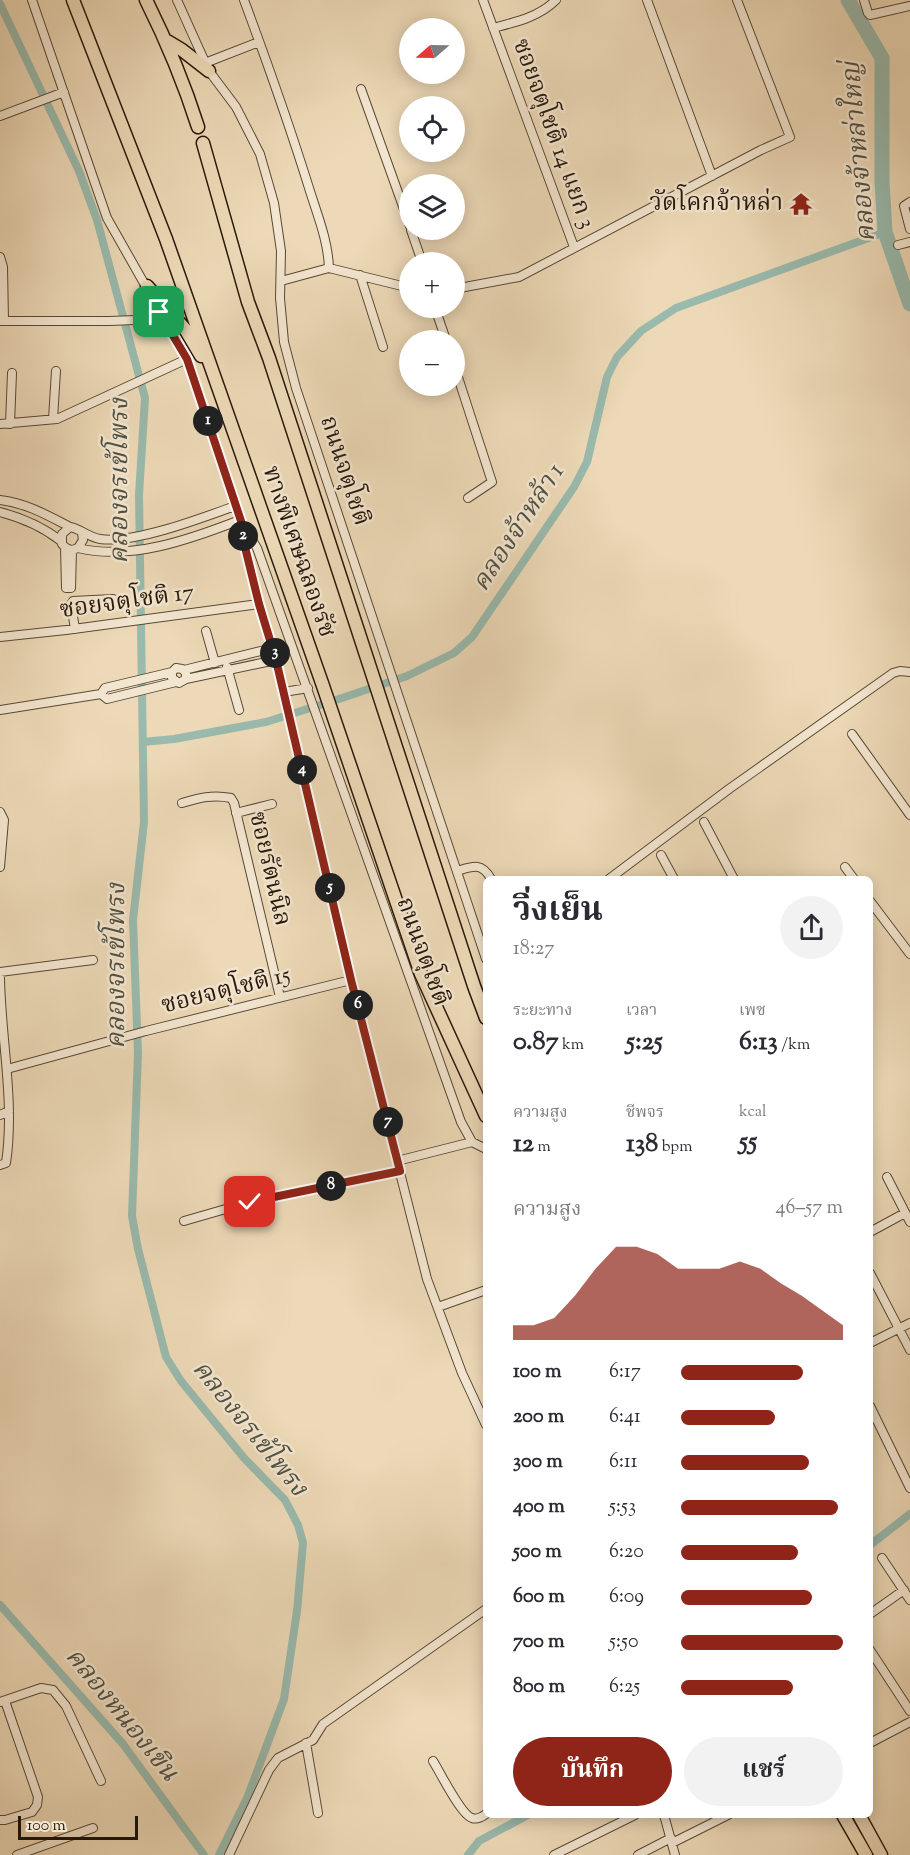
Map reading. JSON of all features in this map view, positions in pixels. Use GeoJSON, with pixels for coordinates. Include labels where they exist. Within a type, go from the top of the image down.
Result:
{"type":"FeatureCollection","features":[{"type":"Feature","properties":{"kind":"highway","name":"ทางพิเศษฉลองรัช"},"geometry":{"type":"LineString","coordinates":[[73,0],[166,238],[421,974],[483,1109]]}},
{"type":"Feature","properties":{"kind":"highway"},"geometry":{"type":"LineString","coordinates":[[146,0],[181,75],[198,127]]}},
{"type":"Feature","properties":{"kind":"highway"},"geometry":{"type":"LineString","coordinates":[[167,42],[207,67]]}},
{"type":"Feature","properties":{"kind":"highway","name":"ทางพิเศษฉลองรัช"},"geometry":{"type":"LineString","coordinates":[[203,143],[248,302],[269,358],[483,1010]]}},
{"type":"Feature","properties":{"kind":"highway"},"geometry":{"type":"LineString","coordinates":[[147,286],[184,329],[213,375]]}},
{"type":"Feature","properties":{"kind":"highway"},"geometry":{"type":"LineString","coordinates":[[845,1818],[866,1855]]}},
{"type":"Feature","properties":{"kind":"highway"},"geometry":{"type":"LineString","coordinates":[[861,1818],[881,1855]]}},
{"type":"Feature","properties":{"kind":"street","name":"ถนนจตุโชติ"},"geometry":{"type":"LineString","coordinates":[[32,0],[107,218],[187,359],[236,506],[259,604],[273,648],[295,736],[351,980],[427,1279],[462,1373],[483,1418]]}},
{"type":"Feature","properties":{"kind":"street","name":"ถนนจตุโชติ"},"geometry":{"type":"LineString","coordinates":[[177,0],[207,67],[236,107],[260,154],[274,203],[281,251],[280,298],[284,342],[296,388],[483,950]]}},
{"type":"Feature","properties":{"kind":"street"},"geometry":{"type":"LineString","coordinates":[[244,0],[307,182],[326,245],[329,268]]}},
{"type":"Feature","properties":{"kind":"street","name":"ซอยจตุโชติ 14 แยก 3"},"geometry":{"type":"LineString","coordinates":[[483,0],[574,248]]}},
{"type":"Feature","properties":{"kind":"street"},"geometry":{"type":"LineString","coordinates":[[493,28],[542,12],[556,0]]}},
{"type":"Feature","properties":{"kind":"street"},"geometry":{"type":"LineString","coordinates":[[647,0],[712,176]]}},
{"type":"Feature","properties":{"kind":"street"},"geometry":{"type":"LineString","coordinates":[[465,287],[519,277],[790,137],[737,0]]}},
{"type":"Feature","properties":{"kind":"street"},"geometry":{"type":"LineString","coordinates":[[864,0],[870,15],[910,6]]}},
{"type":"Feature","properties":{"kind":"street"},"geometry":{"type":"LineString","coordinates":[[207,67],[259,42]]}},
{"type":"Feature","properties":{"kind":"street"},"geometry":{"type":"LineString","coordinates":[[361,89],[399,197]]}},
{"type":"Feature","properties":{"kind":"street"},"geometry":{"type":"LineString","coordinates":[[0,116],[62,92]]}},
{"type":"Feature","properties":{"kind":"street"},"geometry":{"type":"LineString","coordinates":[[910,202],[904,206],[910,229]]}},
{"type":"Feature","properties":{"kind":"street"},"geometry":{"type":"LineString","coordinates":[[898,245],[910,242]]}},
{"type":"Feature","properties":{"kind":"street"},"geometry":{"type":"LineString","coordinates":[[0,257],[3,267],[2,321],[163,319]]}},
{"type":"Feature","properties":{"kind":"street"},"geometry":{"type":"LineString","coordinates":[[280,281],[329,268],[399,285]]}},
{"type":"Feature","properties":{"kind":"street"},"geometry":{"type":"LineString","coordinates":[[360,275],[383,347]]}},
{"type":"Feature","properties":{"kind":"street"},"geometry":{"type":"LineString","coordinates":[[0,424],[53,419],[84,408],[187,359]]}},
{"type":"Feature","properties":{"kind":"street"},"geometry":{"type":"LineString","coordinates":[[53,419],[56,371]]}},
{"type":"Feature","properties":{"kind":"street"},"geometry":{"type":"LineString","coordinates":[[10,424],[12,373]]}},
{"type":"Feature","properties":{"kind":"street"},"geometry":{"type":"LineString","coordinates":[[464,396],[492,480],[492,484],[468,498]]}},
{"type":"Feature","properties":{"kind":"street"},"geometry":{"type":"LineString","coordinates":[[0,500],[16,502],[46,514],[70,528]]}},
{"type":"Feature","properties":{"kind":"street"},"geometry":{"type":"LineString","coordinates":[[69,547],[64,531],[70,528],[77,528],[82,533],[100,539],[130,537],[183,524],[236,506]]}},
{"type":"Feature","properties":{"kind":"street"},"geometry":{"type":"LineString","coordinates":[[0,512],[40,526],[69,547],[92,552],[130,552],[241,522]]}},
{"type":"Feature","properties":{"kind":"street","name":"ถนนจตุโชติ"},"geometry":{"type":"LineString","coordinates":[[241,522],[257,548],[461,1122],[472,1142]]}},
{"type":"Feature","properties":{"kind":"street"},"geometry":{"type":"LineString","coordinates":[[69,547],[83,540],[82,533]]}},
{"type":"Feature","properties":{"kind":"street"},"geometry":{"type":"LineString","coordinates":[[75,629],[71,604],[73,601],[114,599]]}},
{"type":"Feature","properties":{"kind":"street","name":"ซอยจตุโชติ 17"},"geometry":{"type":"LineString","coordinates":[[0,637],[259,604]]}},
{"type":"Feature","properties":{"kind":"street"},"geometry":{"type":"LineString","coordinates":[[206,631],[214,663]]}},
{"type":"Feature","properties":{"kind":"street"},"geometry":{"type":"LineString","coordinates":[[185,674],[214,663],[273,648]]}},
{"type":"Feature","properties":{"kind":"street"},"geometry":{"type":"LineString","coordinates":[[226,660],[239,710]]}},
{"type":"Feature","properties":{"kind":"street"},"geometry":{"type":"LineString","coordinates":[[0,710],[101,694],[105,688],[168,673],[176,668],[185,674],[228,670],[276,660]]}},
{"type":"Feature","properties":{"kind":"street"},"geometry":{"type":"LineString","coordinates":[[613,876],[729,789],[884,680],[900,671],[910,672]]}},
{"type":"Feature","properties":{"kind":"street"},"geometry":{"type":"LineString","coordinates":[[168,673],[176,682]]}},
{"type":"Feature","properties":{"kind":"street"},"geometry":{"type":"LineString","coordinates":[[101,694],[107,699],[176,682],[182,683],[185,674]]}},
{"type":"Feature","properties":{"kind":"street"},"geometry":{"type":"LineString","coordinates":[[284,692],[308,688]]}},
{"type":"Feature","properties":{"kind":"street"},"geometry":{"type":"LineString","coordinates":[[852,734],[910,815]]}},
{"type":"Feature","properties":{"kind":"street","name":"ซอยรัตนนิล"},"geometry":{"type":"LineString","coordinates":[[182,803],[211,796],[228,797],[234,803],[280,997]]}},
{"type":"Feature","properties":{"kind":"street"},"geometry":{"type":"LineString","coordinates":[[236,813],[272,804]]}},
{"type":"Feature","properties":{"kind":"street"},"geometry":{"type":"LineString","coordinates":[[0,812],[3,820],[0,867]]}},
{"type":"Feature","properties":{"kind":"street"},"geometry":{"type":"LineString","coordinates":[[704,822],[732,876]]}},
{"type":"Feature","properties":{"kind":"street"},"geometry":{"type":"LineString","coordinates":[[661,855],[672,876]]}},
{"type":"Feature","properties":{"kind":"street"},"geometry":{"type":"LineString","coordinates":[[457,871],[481,867],[489,876]]}},
{"type":"Feature","properties":{"kind":"street"},"geometry":{"type":"LineString","coordinates":[[845,867],[852,876]]}},
{"type":"Feature","properties":{"kind":"street"},"geometry":{"type":"LineString","coordinates":[[873,905],[910,954]]}},
{"type":"Feature","properties":{"kind":"street"},"geometry":{"type":"LineString","coordinates":[[0,972],[93,960]]}},
{"type":"Feature","properties":{"kind":"street"},"geometry":{"type":"LineString","coordinates":[[0,978],[9,1111],[6,1163],[0,1165]]}},
{"type":"Feature","properties":{"kind":"street","name":"ซอยจตุโชติ 15"},"geometry":{"type":"LineString","coordinates":[[7,1069],[115,1039],[351,980]]}},
{"type":"Feature","properties":{"kind":"street"},"geometry":{"type":"LineString","coordinates":[[0,1115],[9,1111]]}},
{"type":"Feature","properties":{"kind":"street"},"geometry":{"type":"LineString","coordinates":[[398,1161],[472,1142],[483,1148]]}},
{"type":"Feature","properties":{"kind":"street"},"geometry":{"type":"LineString","coordinates":[[184,1221],[250,1202],[400,1171]]}},
{"type":"Feature","properties":{"kind":"street"},"geometry":{"type":"LineString","coordinates":[[887,1177],[910,1222]]}},
{"type":"Feature","properties":{"kind":"street"},"geometry":{"type":"LineString","coordinates":[[873,1230],[905,1213]]}},
{"type":"Feature","properties":{"kind":"street"},"geometry":{"type":"LineString","coordinates":[[873,1279],[910,1350]]}},
{"type":"Feature","properties":{"kind":"street"},"geometry":{"type":"LineString","coordinates":[[438,1307],[483,1291]]}},
{"type":"Feature","properties":{"kind":"street"},"geometry":{"type":"LineString","coordinates":[[873,1342],[910,1323]]}},
{"type":"Feature","properties":{"kind":"street"},"geometry":{"type":"LineString","coordinates":[[873,1412],[910,1488]]}},
{"type":"Feature","properties":{"kind":"street"},"geometry":{"type":"LineString","coordinates":[[882,1558],[910,1600]]}},
{"type":"Feature","properties":{"kind":"street"},"geometry":{"type":"LineString","coordinates":[[873,1612],[904,1590]]}},
{"type":"Feature","properties":{"kind":"street"},"geometry":{"type":"LineString","coordinates":[[229,1855],[278,1758],[313,1740],[323,1724],[483,1615]]}},
{"type":"Feature","properties":{"kind":"street"},"geometry":{"type":"LineString","coordinates":[[873,1655],[910,1711]]}},
{"type":"Feature","properties":{"kind":"street"},"geometry":{"type":"LineString","coordinates":[[0,1820],[32,1812],[37,1805],[38,1797],[2,1701],[41,1688],[53,1690],[66,1706],[101,1781]]}},
{"type":"Feature","properties":{"kind":"street"},"geometry":{"type":"LineString","coordinates":[[873,1741],[910,1722]]}},
{"type":"Feature","properties":{"kind":"street"},"geometry":{"type":"LineString","coordinates":[[306,1743],[318,1813]]}},
{"type":"Feature","properties":{"kind":"street"},"geometry":{"type":"LineString","coordinates":[[434,1761],[451,1793],[468,1815],[477,1819],[483,1816]]}},
{"type":"Feature","properties":{"kind":"street"},"geometry":{"type":"LineString","coordinates":[[554,1855],[629,1818]]}},
{"type":"Feature","properties":{"kind":"street"},"geometry":{"type":"LineString","coordinates":[[665,1818],[675,1855]]}},
{"type":"Feature","properties":{"kind":"street"},"geometry":{"type":"LineString","coordinates":[[638,1855],[721,1818]]}},
{"type":"Feature","properties":{"kind":"street"},"geometry":{"type":"LineString","coordinates":[[17,1855],[93,1828]]}},
{"type":"Feature","properties":{"kind":"waterway","name":"คลองจ้าหล่าใหญ่"},"geometry":{"type":"LineString","coordinates":[[848,0],[882,58],[882,181],[885,232],[910,304]]}},
{"type":"Feature","properties":{"kind":"waterway","name":"คลองจรเข้โพรง"},"geometry":{"type":"LineString","coordinates":[[0,4],[79,171],[97,220],[145,398],[139,495],[144,822],[133,920],[138,1053],[132,1216],[138,1249],[166,1357],[181,1381],[244,1458],[285,1500],[298,1525],[303,1543],[297,1611],[284,1699],[248,1796],[219,1855]]}},
{"type":"Feature","properties":{"kind":"waterway","name":"คลองจ้าหล้า 1"},"geometry":{"type":"LineString","coordinates":[[143,742],[174,739],[266,722],[407,676],[454,653],[472,637],[574,487],[587,462],[607,377],[617,357],[641,331],[676,308],[885,232]]}},
{"type":"Feature","properties":{"kind":"waterway"},"geometry":{"type":"LineString","coordinates":[[873,1543],[910,1514]]}},
{"type":"Feature","properties":{"kind":"waterway","name":"คลองหนองเขิน"},"geometry":{"type":"LineString","coordinates":[[0,1605],[123,1744],[204,1855]]}},
{"type":"Feature","properties":{"kind":"waterway"},"geometry":{"type":"LineString","coordinates":[[468,1855],[479,1841],[522,1818]]}},
{"type":"Feature","properties":{"kind":"place","name":"วัดโคกจ้าหล่า"},"geometry":{"type":"Point","coordinates":[801,204]}},
{"type":"Feature","properties":{"kind":"route"},"geometry":{"type":"LineString","coordinates":[[159,312],[187,359],[242,524],[243,539],[295,736],[351,980],[400,1171],[250,1202]]}}]}
